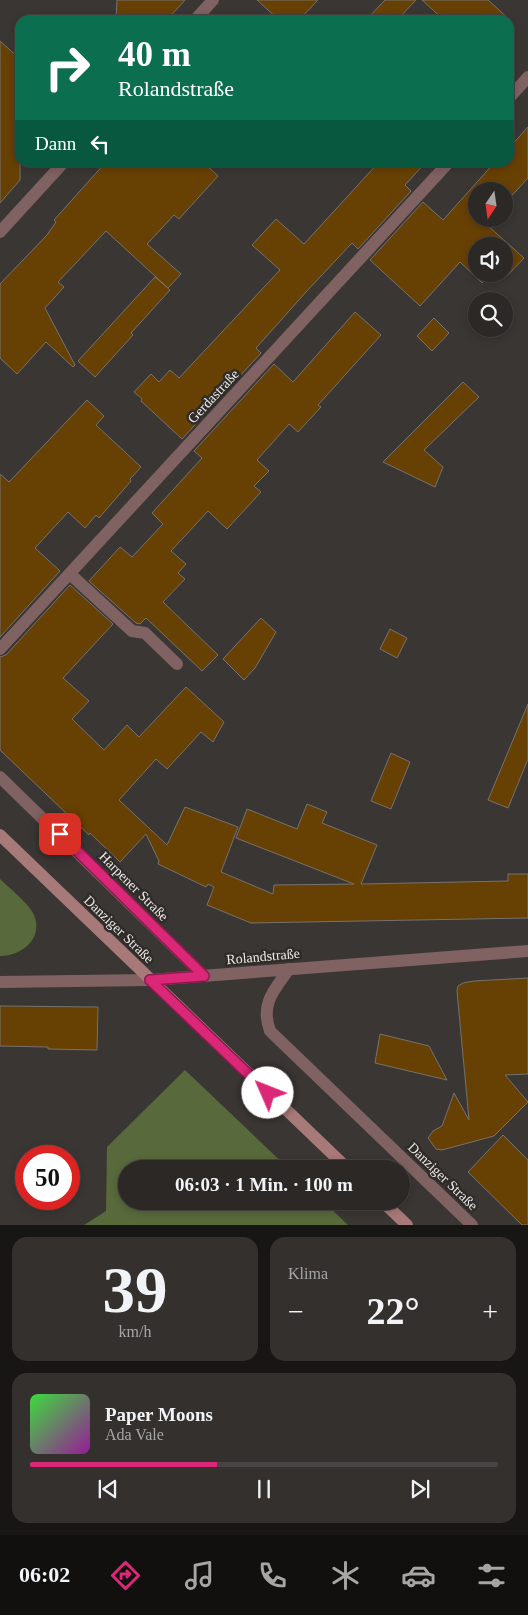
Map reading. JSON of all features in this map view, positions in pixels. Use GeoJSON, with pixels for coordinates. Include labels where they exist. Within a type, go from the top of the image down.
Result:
{"type":"FeatureCollection","features":[{"type":"Feature","properties":{"kind":"main road","name":"Danziger Straße"},"geometry":{"type":"LineString","coordinates":[[0,835],[339,1160]]}},
{"type":"Feature","properties":{"kind":"main road"},"geometry":{"type":"LineString","coordinates":[[391,1210],[407,1225]]}},
{"type":"Feature","properties":{"kind":"street"},"geometry":{"type":"LineString","coordinates":[[200,15],[213,0]]}},
{"type":"Feature","properties":{"kind":"street"},"geometry":{"type":"LineString","coordinates":[[514,92],[528,77]]}},
{"type":"Feature","properties":{"kind":"street"},"geometry":{"type":"LineString","coordinates":[[0,232],[59,167]]}},
{"type":"Feature","properties":{"kind":"street","name":"Gerdastraße"},"geometry":{"type":"LineString","coordinates":[[0,649],[444,167]]}},
{"type":"Feature","properties":{"kind":"street"},"geometry":{"type":"LineString","coordinates":[[70,574],[132,631],[145,634],[177,664]]}},
{"type":"Feature","properties":{"kind":"street","name":"Harpener Straße"},"geometry":{"type":"LineString","coordinates":[[0,776],[204,976]]}},
{"type":"Feature","properties":{"kind":"street","name":"Rolandstraße"},"geometry":{"type":"LineString","coordinates":[[0,982],[150,980],[528,951]]}},
{"type":"Feature","properties":{"kind":"street","name":"Danziger Straße"},"geometry":{"type":"LineString","coordinates":[[289,969],[268,1001],[266,1011],[270,1031],[472,1225]]}},
{"type":"Feature","properties":{"kind":"green space"},"geometry":{"type":"Polygon","coordinates":[[[0,879],[33,913],[36,930],[30,944],[24,949],[17,953],[0,956],[0,879]]]}},
{"type":"Feature","properties":{"kind":"green space"},"geometry":{"type":"Polygon","coordinates":[[[185,1070],[280,1160],[118,1160],[118,1210],[332,1210],[348,1225],[84,1225],[106,1211],[107,1147],[185,1070]]]}},
{"type":"Feature","properties":{"kind":"building"},"geometry":{"type":"Polygon","coordinates":[[[117,0],[185,0],[172,15],[116,15],[117,0]]]}},
{"type":"Feature","properties":{"kind":"building"},"geometry":{"type":"Polygon","coordinates":[[[257,0],[318,0],[304,15],[274,15],[257,0]]]}},
{"type":"Feature","properties":{"kind":"building"},"geometry":{"type":"Polygon","coordinates":[[[385,0],[416,0],[402,15],[371,15],[385,0]]]}},
{"type":"Feature","properties":{"kind":"building"},"geometry":{"type":"Polygon","coordinates":[[[422,0],[488,0],[504,15],[438,15],[422,0]]]}},
{"type":"Feature","properties":{"kind":"building"},"geometry":{"type":"Polygon","coordinates":[[[0,41],[15,54],[15,167],[20,167],[20,180],[0,203],[0,41]]]}},
{"type":"Feature","properties":{"kind":"building"},"geometry":{"type":"Polygon","coordinates":[[[528,127],[528,178],[513,194],[513,182],[477,182],[491,167],[514,167],[514,142],[528,127]]]}},
{"type":"Feature","properties":{"kind":"building"},"geometry":{"type":"Polygon","coordinates":[[[102,167],[208,167],[218,176],[179,219],[174,215],[147,244],[181,274],[168,288],[106,231],[58,282],[64,287],[45,308],[75,365],[73,367],[46,342],[17,374],[0,358],[0,284],[47,235],[56,222],[54,220],[102,167]]]}},
{"type":"Feature","properties":{"kind":"building"},"geometry":{"type":"Polygon","coordinates":[[[374,167],[421,167],[405,185],[411,191],[358,249],[352,243],[306,292],[256,348],[261,353],[182,439],[141,401],[142,399],[134,392],[151,374],[159,382],[170,370],[179,378],[280,270],[252,245],[276,219],[304,244],[374,167]]]}},
{"type":"Feature","properties":{"kind":"building"},"geometry":{"type":"Polygon","coordinates":[[[468,192],[468,228],[490,228],[501,237],[468,237],[468,270],[460,262],[420,306],[370,260],[423,202],[443,220],[468,192]]]}},
{"type":"Feature","properties":{"kind":"building"},"geometry":{"type":"Polygon","coordinates":[[[513,248],[524,258],[513,270],[513,248]]]}},
{"type":"Feature","properties":{"kind":"building"},"geometry":{"type":"Polygon","coordinates":[[[155,277],[170,290],[95,377],[78,361],[155,277]]]}},
{"type":"Feature","properties":{"kind":"building"},"geometry":{"type":"Polygon","coordinates":[[[355,312],[381,335],[318,405],[321,407],[298,432],[289,424],[257,460],[269,471],[254,486],[261,492],[227,529],[208,511],[171,551],[186,564],[178,573],[185,579],[163,602],[218,655],[202,671],[146,618],[140,624],[136,623],[89,581],[120,547],[132,557],[163,524],[152,513],[202,458],[194,451],[274,364],[293,382],[355,312]]]}},
{"type":"Feature","properties":{"kind":"building"},"geometry":{"type":"Polygon","coordinates":[[[434,318],[449,333],[432,351],[417,336],[434,318]]]}},
{"type":"Feature","properties":{"kind":"building"},"geometry":{"type":"Polygon","coordinates":[[[463,382],[479,397],[424,450],[443,467],[435,487],[383,462],[463,382]]]}},
{"type":"Feature","properties":{"kind":"building"},"geometry":{"type":"Polygon","coordinates":[[[87,400],[104,416],[96,425],[141,467],[99,518],[96,515],[85,528],[68,512],[35,548],[60,571],[0,637],[0,474],[9,482],[87,400]]]}},
{"type":"Feature","properties":{"kind":"building"},"geometry":{"type":"Polygon","coordinates":[[[70,585],[113,624],[63,678],[89,701],[72,719],[104,750],[127,725],[139,737],[186,687],[224,722],[213,742],[201,732],[167,769],[156,759],[119,800],[167,845],[185,807],[238,827],[221,872],[273,894],[274,885],[354,884],[236,838],[247,809],[297,829],[307,804],[327,812],[322,823],[377,845],[361,884],[508,881],[508,874],[528,874],[528,918],[251,923],[207,905],[214,887],[208,884],[206,887],[158,864],[159,861],[146,834],[120,862],[0,750],[0,657],[6,655],[70,585]]]}},
{"type":"Feature","properties":{"kind":"building"},"geometry":{"type":"Polygon","coordinates":[[[261,618],[276,632],[255,668],[244,680],[223,659],[261,618]]]}},
{"type":"Feature","properties":{"kind":"building"},"geometry":{"type":"Polygon","coordinates":[[[390,629],[407,638],[397,658],[380,649],[390,629]]]}},
{"type":"Feature","properties":{"kind":"building"},"geometry":{"type":"Polygon","coordinates":[[[528,704],[528,759],[508,808],[488,800],[528,704]]]}},
{"type":"Feature","properties":{"kind":"building"},"geometry":{"type":"Polygon","coordinates":[[[391,753],[410,762],[391,809],[371,801],[391,753]]]}},
{"type":"Feature","properties":{"kind":"building"},"geometry":{"type":"Polygon","coordinates":[[[528,978],[528,1074],[505,1075],[528,1102],[494,1136],[442,1150],[436,1149],[428,1138],[433,1131],[442,1126],[454,1093],[469,1120],[458,986],[474,981],[528,978]]]}},
{"type":"Feature","properties":{"kind":"building"},"geometry":{"type":"Polygon","coordinates":[[[0,1006],[98,1007],[97,1050],[0,1046],[0,1006]]]}},
{"type":"Feature","properties":{"kind":"building"},"geometry":{"type":"Polygon","coordinates":[[[380,1034],[429,1046],[447,1080],[375,1063],[380,1034]]]}},
{"type":"Feature","properties":{"kind":"building"},"geometry":{"type":"Polygon","coordinates":[[[503,1135],[528,1160],[528,1225],[522,1225],[468,1172],[503,1135]]]}},
{"type":"Feature","properties":{"kind":"route"},"geometry":{"type":"LineString","coordinates":[[60,834],[204,976],[150,980],[268,1093]]}}]}
